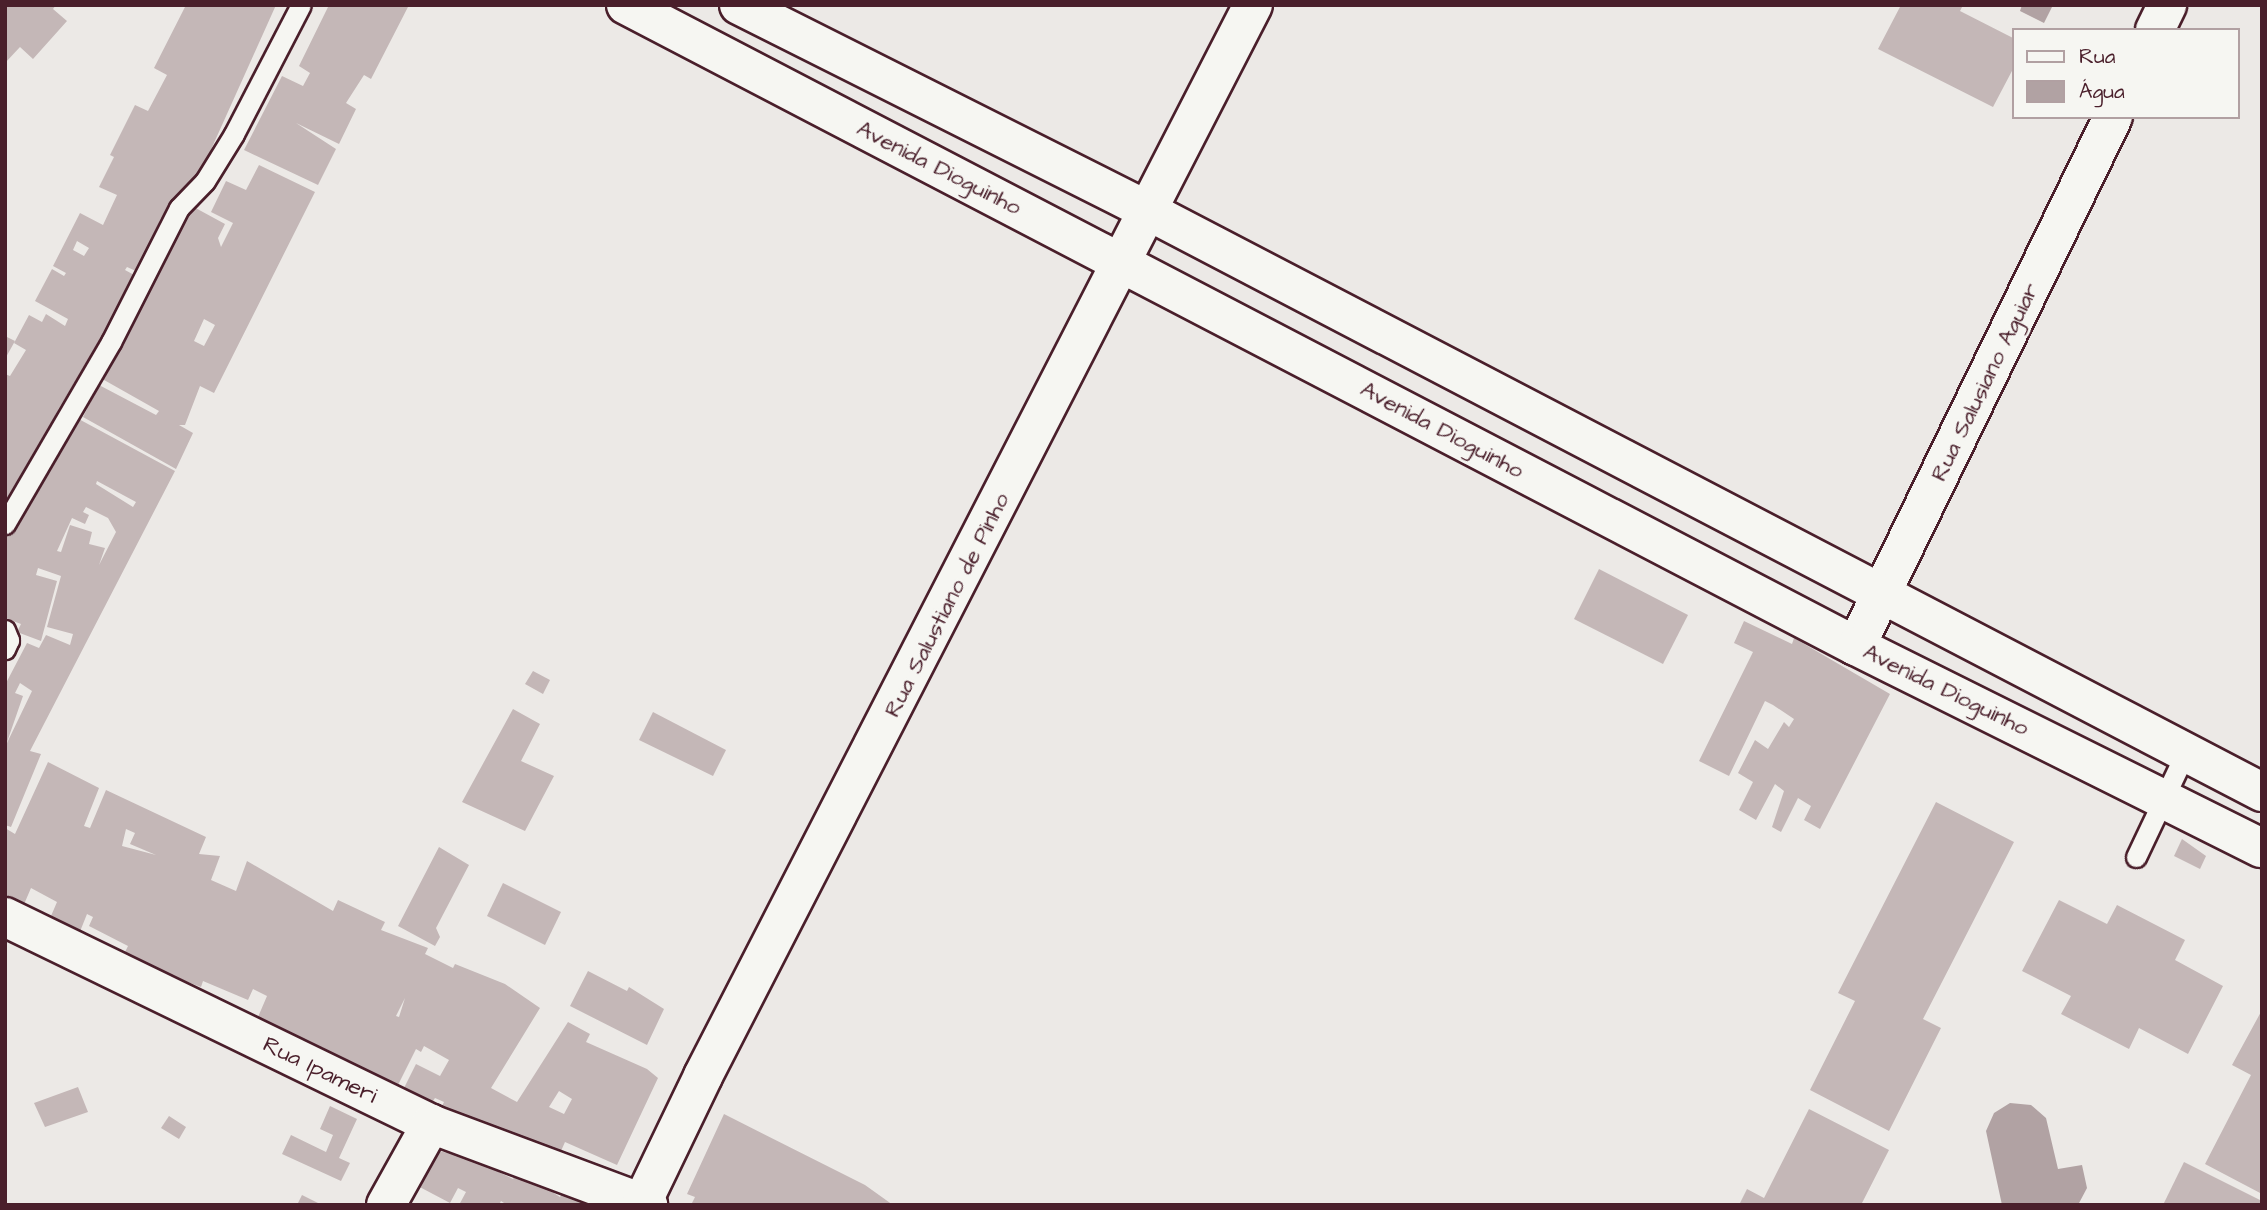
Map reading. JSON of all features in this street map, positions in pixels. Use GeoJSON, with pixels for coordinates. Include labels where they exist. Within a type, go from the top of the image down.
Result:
{"type":"FeatureCollection","features":[{"type":"Feature","properties":{"kind":"main road","name":"Avenida Dioguinho"},"geometry":{"type":"LineString","coordinates":[[626,5],[1856,646],[2262,848]]}},
{"type":"Feature","properties":{"kind":"main road"},"geometry":{"type":"LineString","coordinates":[[739,5],[1150,212],[2262,792]]}},
{"type":"Feature","properties":{"kind":"main road","name":"Rua Salustiano de Pinho"},"geometry":{"type":"LineString","coordinates":[[644,1204],[703,1076],[1124,264],[1253,5]]}},
{"type":"Feature","properties":{"kind":"main road"},"geometry":{"type":"LineString","coordinates":[[2156,28],[2167,5]]}},
{"type":"Feature","properties":{"kind":"main road","name":"Rua Salusiano Aguiar"},"geometry":{"type":"LineString","coordinates":[[1856,646],[2112,119]]}},
{"type":"Feature","properties":{"kind":"main road","name":"Rua Ipameri"},"geometry":{"type":"LineString","coordinates":[[5,917],[431,1124],[644,1204]]}},
{"type":"Feature","properties":{"kind":"main road"},"geometry":{"type":"LineString","coordinates":[[386,1205],[431,1124]]}},
{"type":"Feature","properties":{"kind":"lane"},"geometry":{"type":"LineString","coordinates":[[5,524],[111,342],[179,208],[205,181],[234,134],[301,5]]}},
{"type":"Feature","properties":{"kind":"lane"},"geometry":{"type":"LineString","coordinates":[[5,630],[9,640],[5,649]]}},
{"type":"Feature","properties":{"kind":"lane"},"geometry":{"type":"LineString","coordinates":[[2136,857],[2162,798],[2186,754]]}},
{"type":"Feature","properties":{"kind":"water"},"geometry":{"type":"Polygon","coordinates":[[[2022,5],[2053,5],[2044,23],[2020,11],[2022,5]]]}},
{"type":"Feature","properties":{"kind":"water"},"geometry":{"type":"Polygon","coordinates":[[[2010,1103],[2031,1105],[2046,1118],[2058,1169],[2082,1165],[2087,1188],[2078,1205],[2002,1205],[1986,1131],[1994,1113],[2010,1103]]]}},
{"type":"Feature","properties":{"kind":"building"},"geometry":{"type":"Polygon","coordinates":[[[5,5],[56,5],[53,9],[67,21],[33,59],[20,47],[5,63],[5,5]]]}},
{"type":"Feature","properties":{"kind":"building"},"geometry":{"type":"Polygon","coordinates":[[[186,5],[276,5],[200,174],[181,190],[167,220],[161,218],[136,271],[127,267],[125,270],[136,276],[110,341],[102,337],[59,408],[49,428],[57,433],[5,516],[5,374],[10,376],[26,350],[14,343],[29,315],[42,322],[46,314],[65,326],[68,319],[35,301],[52,269],[64,276],[66,273],[53,266],[80,213],[103,225],[117,195],[99,187],[114,157],[110,155],[135,105],[148,111],[167,75],[154,68],[186,5]],[[77,241],[73,250],[84,256],[89,248],[77,241]]]}},
{"type":"Feature","properties":{"kind":"building"},"geometry":{"type":"Polygon","coordinates":[[[329,5],[409,5],[371,79],[364,75],[346,103],[356,109],[339,144],[296,123],[336,149],[318,185],[244,150],[282,76],[303,86],[310,73],[299,66],[329,5]]]}},
{"type":"Feature","properties":{"kind":"building"},"geometry":{"type":"Polygon","coordinates":[[[1901,5],[1963,5],[1960,11],[2011,37],[2011,73],[1993,107],[1878,49],[1901,5]]]}},
{"type":"Feature","properties":{"kind":"building"},"geometry":{"type":"Polygon","coordinates":[[[259,165],[315,192],[214,393],[200,386],[185,425],[179,425],[193,433],[176,469],[83,417],[99,385],[156,415],[159,411],[97,376],[190,205],[225,224],[218,238],[221,247],[233,223],[211,212],[226,181],[246,190],[259,165]],[[204,319],[194,341],[204,346],[215,325],[204,319]]]}},
{"type":"Feature","properties":{"kind":"building"},"geometry":{"type":"Polygon","coordinates":[[[5,336],[15,341],[5,359],[5,336]]]}},
{"type":"Feature","properties":{"kind":"building"},"geometry":{"type":"Polygon","coordinates":[[[75,417],[175,471],[30,751],[41,754],[11,827],[5,825],[5,685],[27,643],[39,648],[46,635],[70,645],[73,634],[47,627],[61,576],[38,568],[36,575],[57,581],[41,641],[17,632],[21,624],[5,618],[5,535],[75,417]],[[97,481],[96,484],[133,507],[136,502],[97,481]],[[86,507],[83,512],[89,515],[85,524],[72,518],[57,551],[61,552],[70,525],[92,532],[89,544],[105,548],[99,565],[116,532],[108,518],[86,507]],[[20,683],[15,693],[23,696],[6,745],[32,691],[20,683]]]}},
{"type":"Feature","properties":{"kind":"building"},"geometry":{"type":"Polygon","coordinates":[[[1599,569],[1688,615],[1663,664],[1574,619],[1599,569]]]}},
{"type":"Feature","properties":{"kind":"building"},"geometry":{"type":"Polygon","coordinates":[[[1744,621],[1792,644],[1794,638],[1890,694],[1820,829],[1804,820],[1811,806],[1798,798],[1781,832],[1772,827],[1784,791],[1775,784],[1756,820],[1739,810],[1753,782],[1738,773],[1755,740],[1768,749],[1784,722],[1789,727],[1794,719],[1773,705],[1765,701],[1729,776],[1699,761],[1753,652],[1734,643],[1744,621]]]}},
{"type":"Feature","properties":{"kind":"building"},"geometry":{"type":"Polygon","coordinates":[[[533,671],[550,680],[543,694],[525,684],[533,671]]]}},
{"type":"Feature","properties":{"kind":"building"},"geometry":{"type":"Polygon","coordinates":[[[513,709],[540,724],[521,761],[554,776],[525,831],[462,802],[513,709]]]}},
{"type":"Feature","properties":{"kind":"building"},"geometry":{"type":"Polygon","coordinates":[[[653,712],[726,750],[713,776],[639,740],[653,712]]]}},
{"type":"Feature","properties":{"kind":"building"},"geometry":{"type":"Polygon","coordinates":[[[48,762],[99,788],[84,826],[90,828],[106,790],[206,837],[199,854],[220,856],[211,880],[236,891],[247,861],[333,911],[338,900],[385,922],[381,930],[428,948],[425,954],[453,968],[455,964],[505,984],[540,1008],[491,1088],[517,1102],[568,1022],[590,1034],[586,1042],[647,1069],[658,1078],[617,1165],[565,1142],[557,1160],[440,1110],[444,1102],[435,1098],[431,1104],[403,1090],[416,1064],[440,1076],[449,1060],[424,1046],[421,1052],[416,1049],[395,1091],[322,1047],[320,1053],[258,1017],[267,996],[253,989],[248,1000],[203,981],[201,987],[174,977],[172,985],[123,956],[128,946],[89,926],[93,917],[87,914],[79,934],[51,916],[57,902],[31,888],[22,909],[5,900],[5,828],[15,834],[48,762]],[[126,829],[122,846],[156,855],[130,844],[135,833],[126,829]],[[405,998],[396,1016],[399,1017],[405,998]],[[559,1091],[549,1107],[564,1114],[572,1099],[559,1091]]]}},
{"type":"Feature","properties":{"kind":"building"},"geometry":{"type":"Polygon","coordinates":[[[1936,802],[2014,842],[1923,1019],[1941,1028],[1889,1131],[1810,1090],[1855,1001],[1838,993],[1936,802]]]}},
{"type":"Feature","properties":{"kind":"building"},"geometry":{"type":"Polygon","coordinates":[[[2182,839],[2206,856],[2200,869],[2174,856],[2182,839]]]}},
{"type":"Feature","properties":{"kind":"building"},"geometry":{"type":"Polygon","coordinates":[[[439,847],[469,865],[436,928],[440,937],[435,946],[398,926],[439,847]]]}},
{"type":"Feature","properties":{"kind":"building"},"geometry":{"type":"Polygon","coordinates":[[[503,883],[561,912],[545,945],[487,916],[503,883]]]}},
{"type":"Feature","properties":{"kind":"building"},"geometry":{"type":"Polygon","coordinates":[[[2059,900],[2107,924],[2117,905],[2185,940],[2175,960],[2223,986],[2188,1054],[2139,1028],[2129,1049],[2061,1014],[2071,996],[2022,971],[2059,900]]]}},
{"type":"Feature","properties":{"kind":"building"},"geometry":{"type":"Polygon","coordinates":[[[588,971],[627,991],[629,987],[664,1009],[647,1045],[570,1006],[588,971]]]}},
{"type":"Feature","properties":{"kind":"building"},"geometry":{"type":"Polygon","coordinates":[[[2262,1010],[2262,1194],[2205,1164],[2251,1075],[2232,1065],[2262,1010]]]}},
{"type":"Feature","properties":{"kind":"building"},"geometry":{"type":"Polygon","coordinates":[[[78,1087],[88,1112],[45,1127],[34,1103],[78,1087]]]}},
{"type":"Feature","properties":{"kind":"building"},"geometry":{"type":"Polygon","coordinates":[[[330,1106],[357,1119],[339,1158],[350,1163],[341,1181],[282,1154],[291,1135],[326,1152],[333,1135],[320,1129],[330,1106]]]}},
{"type":"Feature","properties":{"kind":"building"},"geometry":{"type":"Polygon","coordinates":[[[1809,1109],[1889,1150],[1861,1205],[1739,1205],[1747,1189],[1764,1198],[1809,1109]]]}},
{"type":"Feature","properties":{"kind":"building"},"geometry":{"type":"Polygon","coordinates":[[[724,1114],[865,1185],[893,1205],[691,1205],[695,1197],[687,1194],[724,1114]]]}},
{"type":"Feature","properties":{"kind":"building"},"geometry":{"type":"Polygon","coordinates":[[[169,1116],[186,1127],[179,1139],[161,1128],[169,1116]]]}},
{"type":"Feature","properties":{"kind":"building"},"geometry":{"type":"Polygon","coordinates":[[[431,1149],[472,1159],[513,1179],[518,1170],[560,1197],[568,1182],[630,1205],[507,1205],[501,1201],[499,1205],[459,1205],[466,1192],[458,1188],[450,1203],[414,1184],[431,1149]]]}},
{"type":"Feature","properties":{"kind":"building"},"geometry":{"type":"Polygon","coordinates":[[[2184,1162],[2262,1201],[2261,1205],[2163,1205],[2184,1162]]]}},
{"type":"Feature","properties":{"kind":"building"},"geometry":{"type":"Polygon","coordinates":[[[302,1195],[322,1205],[297,1205],[302,1195]]]}}]}
